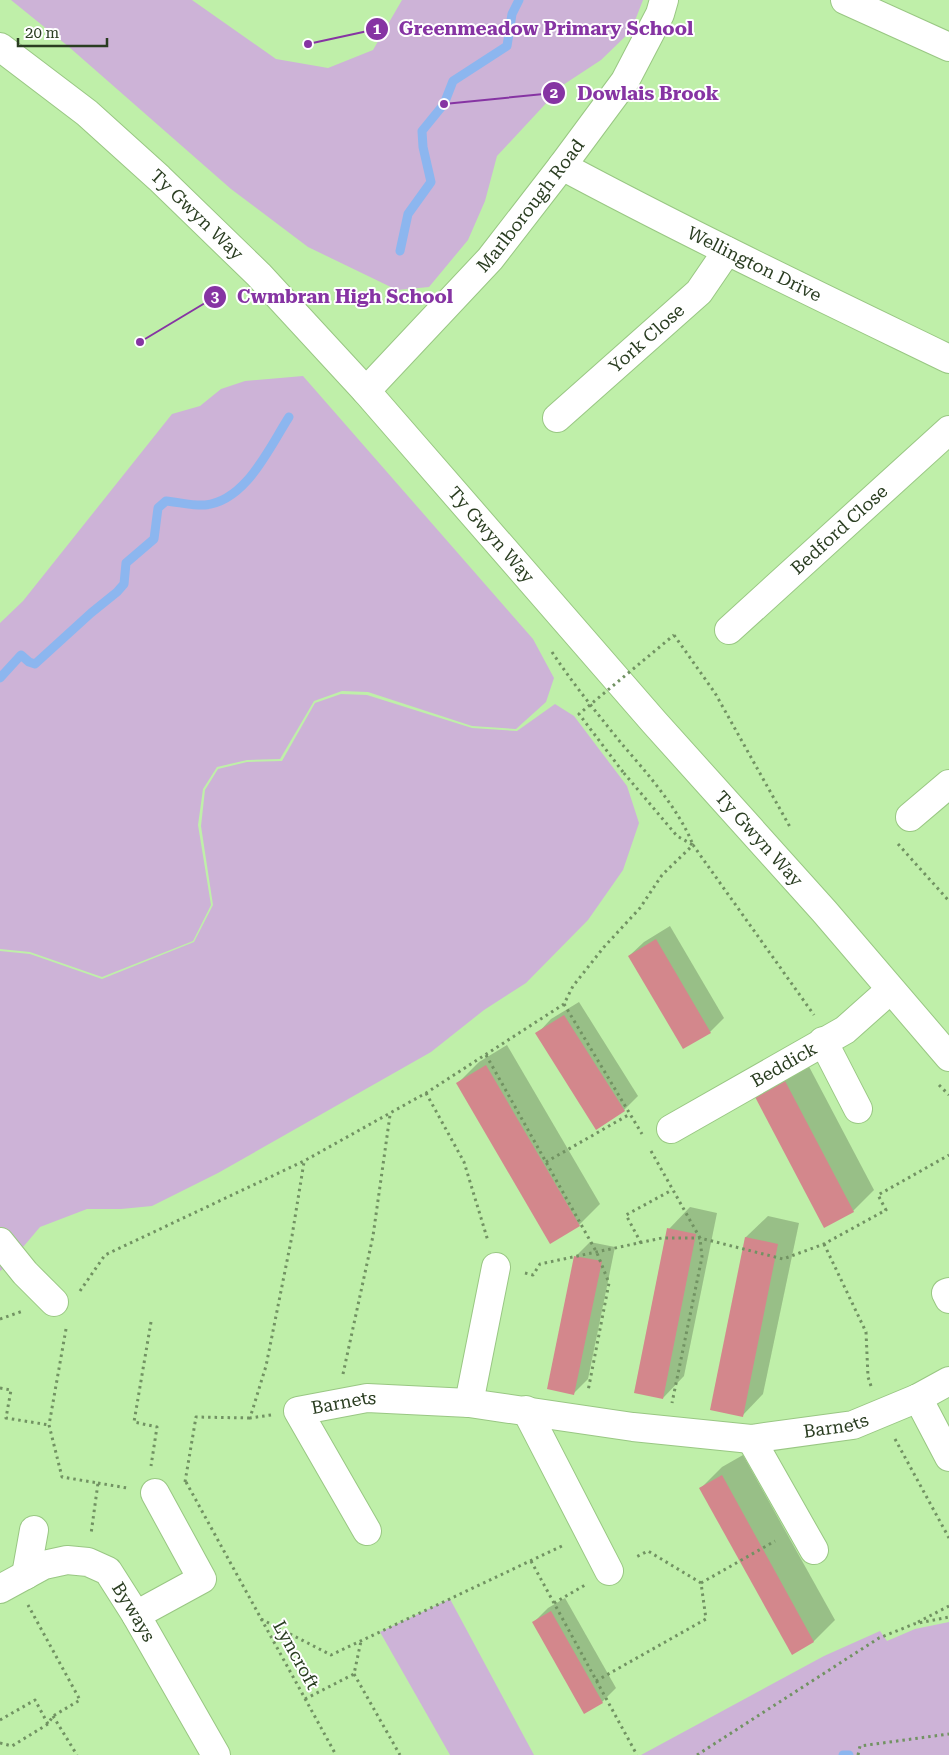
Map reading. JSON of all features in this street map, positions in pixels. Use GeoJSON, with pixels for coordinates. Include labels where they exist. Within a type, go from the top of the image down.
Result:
{"type":"FeatureCollection","features":[{"type":"Feature","properties":{"kind":"street","name":"Marlborough Road"},"geometry":{"type":"LineString","coordinates":[[366,391],[490,259],[562,166],[625,81],[660,14],[664,0]]}},
{"type":"Feature","properties":{"kind":"street"},"geometry":{"type":"LineString","coordinates":[[846,0],[949,47]]}},
{"type":"Feature","properties":{"kind":"street","name":"Ty Gwyn Way"},"geometry":{"type":"LineString","coordinates":[[0,47],[87,113],[159,178],[259,275],[366,391],[949,1057]]}},
{"type":"Feature","properties":{"kind":"street","name":"Wellington Drive"},"geometry":{"type":"LineString","coordinates":[[562,166],[727,251],[949,359]]}},
{"type":"Feature","properties":{"kind":"street","name":"York Close"},"geometry":{"type":"LineString","coordinates":[[557,418],[700,292],[727,251]]}},
{"type":"Feature","properties":{"kind":"street","name":"Bedford Close"},"geometry":{"type":"LineString","coordinates":[[729,630],[949,430]]}},
{"type":"Feature","properties":{"kind":"street"},"geometry":{"type":"LineString","coordinates":[[910,817],[949,784]]}},
{"type":"Feature","properties":{"kind":"street","name":"Beddick"},"geometry":{"type":"LineString","coordinates":[[671,1129],[845,1030],[890,990]]}},
{"type":"Feature","properties":{"kind":"street"},"geometry":{"type":"LineString","coordinates":[[823,1041],[858,1110]]}},
{"type":"Feature","properties":{"kind":"street"},"geometry":{"type":"LineString","coordinates":[[0,1242],[60,1313]]}},
{"type":"Feature","properties":{"kind":"street"},"geometry":{"type":"LineString","coordinates":[[470,1402],[496,1267]]}},
{"type":"Feature","properties":{"kind":"street"},"geometry":{"type":"LineString","coordinates":[[949,1292],[946,1294],[949,1299]]}},
{"type":"Feature","properties":{"kind":"street","name":"Barnets"},"geometry":{"type":"LineString","coordinates":[[367,1531],[298,1411],[367,1398],[470,1402],[667,1431],[751,1439],[853,1425],[918,1398],[949,1381]]}},
{"type":"Feature","properties":{"kind":"street"},"geometry":{"type":"LineString","coordinates":[[918,1398],[949,1457]]}},
{"type":"Feature","properties":{"kind":"street"},"geometry":{"type":"LineString","coordinates":[[526,1410],[609,1571]]}},
{"type":"Feature","properties":{"kind":"street"},"geometry":{"type":"LineString","coordinates":[[751,1439],[814,1550]]}},
{"type":"Feature","properties":{"kind":"street"},"geometry":{"type":"LineString","coordinates":[[136,1615],[202,1579],[151,1492]]}},
{"type":"Feature","properties":{"kind":"street"},"geometry":{"type":"LineString","coordinates":[[14,1582],[34,1530]]}},
{"type":"Feature","properties":{"kind":"street","name":"Byways"},"geometry":{"type":"LineString","coordinates":[[14,1582],[44,1564],[67,1560],[88,1562],[108,1572],[136,1615],[216,1755]]}},
{"type":"Feature","properties":{"kind":"path"},"geometry":{"type":"LineString","coordinates":[[693,845],[676,836],[578,714],[674,635],[715,693],[794,833]]}},
{"type":"Feature","properties":{"kind":"path"},"geometry":{"type":"LineString","coordinates":[[548,647],[579,691],[652,779],[688,833],[693,845],[815,1017],[823,1041]]}},
{"type":"Feature","properties":{"kind":"path"},"geometry":{"type":"LineString","coordinates":[[895,840],[949,902]]}},
{"type":"Feature","properties":{"kind":"path"},"geometry":{"type":"LineString","coordinates":[[298,1411],[250,1418],[196,1417],[186,1482],[162,1494],[62,1477],[49,1425],[60,1313],[77,1295],[105,1254],[304,1161],[426,1093],[564,1004],[572,986],[604,946],[640,908],[662,875],[693,845]]}},
{"type":"Feature","properties":{"kind":"path"},"geometry":{"type":"LineString","coordinates":[[564,1004],[642,1136]]}},
{"type":"Feature","properties":{"kind":"path"},"geometry":{"type":"LineString","coordinates":[[486,1055],[597,1253],[609,1282],[583,1419]]}},
{"type":"Feature","properties":{"kind":"path"},"geometry":{"type":"LineString","coordinates":[[426,1093],[464,1162],[496,1267],[533,1275],[540,1264],[662,1238],[700,1238],[783,1259],[824,1244],[886,1210],[878,1195],[949,1155]]}},
{"type":"Feature","properties":{"kind":"path"},"geometry":{"type":"LineString","coordinates":[[336,1404],[373,1236],[390,1114]]}},
{"type":"Feature","properties":{"kind":"path"},"geometry":{"type":"LineString","coordinates":[[546,1162],[630,1114]]}},
{"type":"Feature","properties":{"kind":"path"},"geometry":{"type":"LineString","coordinates":[[647,1144],[700,1238],[702,1257],[667,1431]]}},
{"type":"Feature","properties":{"kind":"path"},"geometry":{"type":"LineString","coordinates":[[250,1418],[266,1366],[292,1236],[304,1161]]}},
{"type":"Feature","properties":{"kind":"path"},"geometry":{"type":"LineString","coordinates":[[641,1243],[626,1215],[672,1190]]}},
{"type":"Feature","properties":{"kind":"path"},"geometry":{"type":"LineString","coordinates":[[0,1318],[60,1313]]}},
{"type":"Feature","properties":{"kind":"path"},"geometry":{"type":"LineString","coordinates":[[151,1322],[134,1422],[157,1427],[151,1492]]}},
{"type":"Feature","properties":{"kind":"path"},"geometry":{"type":"LineString","coordinates":[[0,1388],[11,1390],[6,1418],[49,1425]]}},
{"type":"Feature","properties":{"kind":"path","name":"Lyncroft"},"geometry":{"type":"LineString","coordinates":[[186,1482],[336,1755]]}},
{"type":"Feature","properties":{"kind":"path"},"geometry":{"type":"LineString","coordinates":[[88,1562],[98,1483]]}},
{"type":"Feature","properties":{"kind":"path"},"geometry":{"type":"LineString","coordinates":[[702,1583],[800,1527]]}},
{"type":"Feature","properties":{"kind":"path"},"geometry":{"type":"LineString","coordinates":[[261,1619],[331,1655],[589,1533]]}},
{"type":"Feature","properties":{"kind":"path"},"geometry":{"type":"LineString","coordinates":[[554,1603],[648,1551],[702,1583]]}},
{"type":"Feature","properties":{"kind":"path"},"geometry":{"type":"LineString","coordinates":[[531,1561],[637,1755]]}},
{"type":"Feature","properties":{"kind":"path"},"geometry":{"type":"LineString","coordinates":[[0,1743],[12,1746],[48,1724],[53,1716],[80,1700],[14,1582]]}},
{"type":"Feature","properties":{"kind":"path"},"geometry":{"type":"LineString","coordinates":[[596,1681],[706,1618],[702,1583]]}},
{"type":"Feature","properties":{"kind":"path"},"geometry":{"type":"LineString","coordinates":[[696,1755],[879,1638],[914,1624],[949,1606]]}},
{"type":"Feature","properties":{"kind":"path"},"geometry":{"type":"LineString","coordinates":[[914,1624],[949,1617]]}},
{"type":"Feature","properties":{"kind":"path"},"geometry":{"type":"LineString","coordinates":[[361,1641],[354,1674],[400,1755]]}},
{"type":"Feature","properties":{"kind":"path"},"geometry":{"type":"LineString","coordinates":[[305,1699],[354,1674]]}},
{"type":"Feature","properties":{"kind":"path"},"geometry":{"type":"LineString","coordinates":[[0,1720],[35,1700],[48,1724]]}},
{"type":"Feature","properties":{"kind":"path"},"geometry":{"type":"LineString","coordinates":[[53,1716],[78,1755]]}},
{"type":"Feature","properties":{"kind":"path"},"geometry":{"type":"LineString","coordinates":[[858,1755],[860,1746],[949,1734]]}},
{"type":"Feature","properties":{"kind":"shaded area"},"geometry":{"type":"Polygon","coordinates":[[[11,0],[192,0],[276,59],[328,68],[373,50],[402,0],[643,0],[631,31],[601,60],[563,85],[497,156],[485,201],[468,240],[429,287],[397,290],[308,247],[231,189],[69,47],[11,0]]]}},
{"type":"Feature","properties":{"kind":"shaded area"},"geometry":{"type":"Polygon","coordinates":[[[303,376],[533,639],[554,678],[546,702],[516,729],[472,726],[368,692],[342,691],[314,701],[280,759],[247,760],[217,767],[203,789],[198,825],[211,905],[193,941],[102,977],[30,952],[0,949],[0,623],[23,601],[172,414],[200,406],[221,389],[245,381],[303,376]]]}},
{"type":"Feature","properties":{"kind":"shaded area"},"geometry":{"type":"Polygon","coordinates":[[[341,694],[367,695],[472,728],[517,731],[555,704],[574,716],[627,786],[639,823],[623,870],[588,920],[526,983],[484,1010],[431,1052],[218,1173],[152,1206],[121,1209],[87,1209],[40,1227],[7,1266],[0,1271],[0,951],[30,954],[102,979],[194,942],[213,905],[201,826],[205,790],[218,769],[247,762],[282,761],[315,703],[341,694]]]}},
{"type":"Feature","properties":{"kind":"shaded area"},"geometry":{"type":"Polygon","coordinates":[[[450,1599],[534,1755],[450,1755],[380,1632],[450,1599]]]}},
{"type":"Feature","properties":{"kind":"shaded area"},"geometry":{"type":"Polygon","coordinates":[[[949,1622],[949,1755],[641,1755],[824,1656],[880,1631],[887,1641],[915,1629],[949,1622]]]}},
{"type":"Feature","properties":{"kind":"building"},"geometry":{"type":"Polygon","coordinates":[[[656,939],[711,1033],[683,1049],[628,956],[656,939]]]}},
{"type":"Feature","properties":{"kind":"building"},"geometry":{"type":"Polygon","coordinates":[[[564,1015],[625,1111],[596,1130],[535,1033],[564,1015]]]}},
{"type":"Feature","properties":{"kind":"building"},"geometry":{"type":"Polygon","coordinates":[[[486,1065],[580,1226],[550,1244],[456,1083],[486,1065]]]}},
{"type":"Feature","properties":{"kind":"building"},"geometry":{"type":"Polygon","coordinates":[[[784,1079],[854,1212],[824,1228],[754,1095],[784,1079]]]}},
{"type":"Feature","properties":{"kind":"building"},"geometry":{"type":"Polygon","coordinates":[[[667,1228],[696,1234],[663,1399],[634,1393],[667,1228]]]}},
{"type":"Feature","properties":{"kind":"building"},"geometry":{"type":"Polygon","coordinates":[[[745,1237],[778,1244],[743,1417],[710,1410],[745,1237]]]}},
{"type":"Feature","properties":{"kind":"building"},"geometry":{"type":"Polygon","coordinates":[[[574,1256],[602,1261],[574,1395],[547,1389],[574,1256]]]}},
{"type":"Feature","properties":{"kind":"building"},"geometry":{"type":"Polygon","coordinates":[[[722,1475],[814,1642],[792,1655],[699,1488],[722,1475]]]}},
{"type":"Feature","properties":{"kind":"building"},"geometry":{"type":"Polygon","coordinates":[[[551,1611],[603,1703],[584,1714],[532,1622],[551,1611]]]}},
{"type":"Feature","properties":{"kind":"waterway"},"geometry":{"type":"LineString","coordinates":[[400,251],[408,214],[431,182],[423,147],[422,131],[444,104],[453,81],[507,46],[512,14],[519,0]]}},
{"type":"Feature","properties":{"kind":"waterway"},"geometry":{"type":"LineString","coordinates":[[0,678],[21,655],[29,662],[35,664],[117,592],[124,584],[126,563],[154,539],[158,508],[166,501],[205,505],[220,501],[233,494],[255,471],[289,417]]}},
{"type":"Feature","properties":{"kind":"waterway"},"geometry":{"type":"LineString","coordinates":[[843,1755],[849,1755]]}},
{"type":"Feature","properties":{"kind":"place","name":"Greenmeadow Primary School"},"geometry":{"type":"Point","coordinates":[308,44]}},
{"type":"Feature","properties":{"kind":"place","name":"Dowlais Brook"},"geometry":{"type":"Point","coordinates":[444,104]}},
{"type":"Feature","properties":{"kind":"place","name":"Cwmbran High School"},"geometry":{"type":"Point","coordinates":[140,342]}}]}
